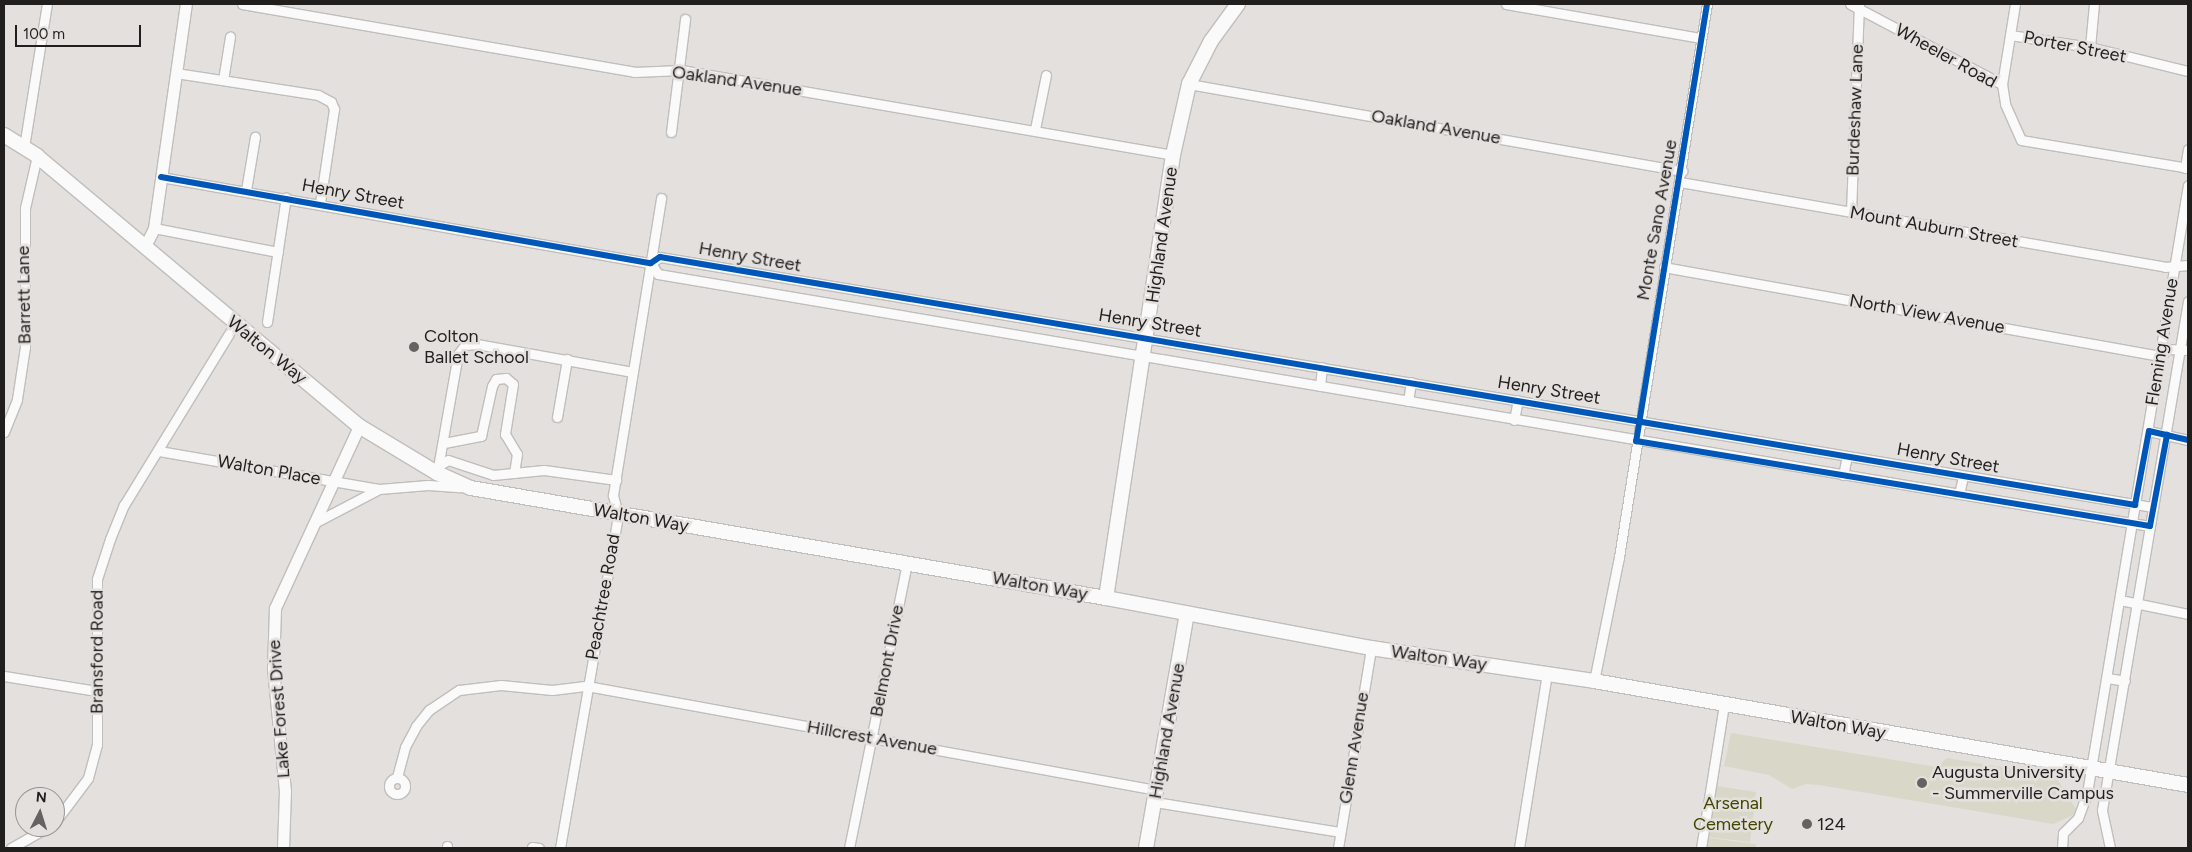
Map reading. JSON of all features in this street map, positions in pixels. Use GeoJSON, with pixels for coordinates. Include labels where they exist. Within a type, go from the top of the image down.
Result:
{"type":"FeatureCollection","features":[{"type":"Feature","properties":{"kind":"main road","name":"Highland Avenue"},"geometry":{"type":"LineString","coordinates":[[1106,598],[1148,338],[1174,155],[1189,84],[1211,41],[1238,4]]}},
{"type":"Feature","properties":{"kind":"main road","name":"Walton Way"},"geometry":{"type":"LineString","coordinates":[[4,135],[37,156],[235,324],[359,426],[471,488],[1106,598],[1371,648],[1594,681],[2188,785]]}},
{"type":"Feature","properties":{"kind":"main road","name":"Highland Avenue"},"geometry":{"type":"LineString","coordinates":[[1146,848],[1188,614]]}},
{"type":"Feature","properties":{"kind":"street"},"geometry":{"type":"LineString","coordinates":[[24,147],[48,4]]}},
{"type":"Feature","properties":{"kind":"street"},"geometry":{"type":"LineString","coordinates":[[145,246],[154,228],[186,4]]}},
{"type":"Feature","properties":{"kind":"street","name":"Oakland Avenue"},"geometry":{"type":"LineString","coordinates":[[242,4],[634,72],[681,70],[1035,129],[1174,155]]}},
{"type":"Feature","properties":{"kind":"street"},"geometry":{"type":"LineString","coordinates":[[1506,4],[1700,38]]}},
{"type":"Feature","properties":{"kind":"street","name":"Monte Sano Avenue"},"geometry":{"type":"LineString","coordinates":[[1594,681],[1619,557],[1639,420],[1682,171],[1700,38],[1707,4]]}},
{"type":"Feature","properties":{"kind":"street","name":"Wheeler Road"},"geometry":{"type":"LineString","coordinates":[[1850,4],[1859,6],[2002,84],[2005,104],[2021,140],[2187,168]]}},
{"type":"Feature","properties":{"kind":"street"},"geometry":{"type":"LineString","coordinates":[[2010,35],[2015,4]]}},
{"type":"Feature","properties":{"kind":"street"},"geometry":{"type":"LineString","coordinates":[[2090,47],[2094,4]]}},
{"type":"Feature","properties":{"kind":"street","name":"Burdeshaw Lane"},"geometry":{"type":"LineString","coordinates":[[1851,212],[1859,6]]}},
{"type":"Feature","properties":{"kind":"street"},"geometry":{"type":"LineString","coordinates":[[671,132],[681,70],[685,19]]}},
{"type":"Feature","properties":{"kind":"street","name":"Porter Street"},"geometry":{"type":"LineString","coordinates":[[2002,84],[2010,35],[2090,47],[2188,71]]}},
{"type":"Feature","properties":{"kind":"street"},"geometry":{"type":"LineString","coordinates":[[223,80],[230,37]]}},
{"type":"Feature","properties":{"kind":"street"},"geometry":{"type":"LineString","coordinates":[[176,73],[318,95],[331,102],[334,109],[320,203]]}},
{"type":"Feature","properties":{"kind":"street"},"geometry":{"type":"LineString","coordinates":[[1035,129],[1046,75]]}},
{"type":"Feature","properties":{"kind":"street","name":"Oakland Avenue"},"geometry":{"type":"LineString","coordinates":[[1189,84],[1682,171]]}},
{"type":"Feature","properties":{"kind":"street"},"geometry":{"type":"LineString","coordinates":[[246,190],[255,137]]}},
{"type":"Feature","properties":{"kind":"street"},"geometry":{"type":"LineString","coordinates":[[2187,168],[2188,149]]}},
{"type":"Feature","properties":{"kind":"street","name":"Barrett Lane"},"geometry":{"type":"LineString","coordinates":[[4,432],[17,399],[25,348],[25,208],[37,156]]}},
{"type":"Feature","properties":{"kind":"street","name":"Henry Street"},"geometry":{"type":"LineString","coordinates":[[161,177],[286,197],[652,263],[660,257],[1639,420],[2135,506],[2153,507]]}},
{"type":"Feature","properties":{"kind":"street","name":"Mount Auburn Street"},"geometry":{"type":"LineString","coordinates":[[1680,182],[2173,268],[2188,265]]}},
{"type":"Feature","properties":{"kind":"street","name":"Fleming Avenue"},"geometry":{"type":"LineString","coordinates":[[2062,848],[2063,833],[2082,809],[2091,768],[2149,431],[2173,268],[2188,185]]}},
{"type":"Feature","properties":{"kind":"street"},"geometry":{"type":"LineString","coordinates":[[268,322],[286,197]]}},
{"type":"Feature","properties":{"kind":"street","name":"Peachtree Road"},"geometry":{"type":"LineString","coordinates":[[560,848],[618,514],[613,495],[661,198]]}},
{"type":"Feature","properties":{"kind":"street"},"geometry":{"type":"LineString","coordinates":[[154,228],[278,252]]}},
{"type":"Feature","properties":{"kind":"street","name":"Henry Street"},"geometry":{"type":"LineString","coordinates":[[652,263],[658,274],[1636,441],[2150,526]]}},
{"type":"Feature","properties":{"kind":"street","name":"North View Avenue"},"geometry":{"type":"LineString","coordinates":[[1664,267],[2160,356],[2168,349],[2184,350]]}},
{"type":"Feature","properties":{"kind":"street","name":"Henry Street"},"geometry":{"type":"LineString","coordinates":[[764,292],[767,275]]}},
{"type":"Feature","properties":{"kind":"street","name":"Fleming Avenue"},"geometry":{"type":"LineString","coordinates":[[2110,848],[2102,810],[2153,507],[2184,350],[2188,301]]}},
{"type":"Feature","properties":{"kind":"street"},"geometry":{"type":"LineString","coordinates":[[955,324],[958,308]]}},
{"type":"Feature","properties":{"kind":"street","name":"Bransford Road"},"geometry":{"type":"LineString","coordinates":[[65,809],[88,778],[97,745],[97,579],[124,505],[159,451],[235,324]]}},
{"type":"Feature","properties":{"kind":"street"},"geometry":{"type":"LineString","coordinates":[[439,469],[458,354],[465,345],[567,359],[633,372]]}},
{"type":"Feature","properties":{"kind":"street"},"geometry":{"type":"LineString","coordinates":[[557,417],[567,359]]}},
{"type":"Feature","properties":{"kind":"street"},"geometry":{"type":"LineString","coordinates":[[1320,386],[1322,367]]}},
{"type":"Feature","properties":{"kind":"street"},"geometry":{"type":"LineString","coordinates":[[444,443],[481,436],[492,386],[496,379],[506,378],[513,384],[505,434],[517,454],[514,473]]}},
{"type":"Feature","properties":{"kind":"street"},"geometry":{"type":"LineString","coordinates":[[1408,401],[1411,382]]}},
{"type":"Feature","properties":{"kind":"street","name":"Henry Street"},"geometry":{"type":"LineString","coordinates":[[1514,420],[1518,400]]}},
{"type":"Feature","properties":{"kind":"street","name":"Lake Forest Drive"},"geometry":{"type":"LineString","coordinates":[[283,848],[285,791],[273,669],[275,608],[318,521],[333,482],[359,426]]}},
{"type":"Feature","properties":{"kind":"street"},"geometry":{"type":"LineString","coordinates":[[2149,431],[2188,440]]}},
{"type":"Feature","properties":{"kind":"street","name":"Walton Place"},"geometry":{"type":"LineString","coordinates":[[159,451],[379,489]]}},
{"type":"Feature","properties":{"kind":"street"},"geometry":{"type":"LineString","coordinates":[[1843,475],[1847,456]]}},
{"type":"Feature","properties":{"kind":"street"},"geometry":{"type":"LineString","coordinates":[[439,469],[448,460],[493,475],[544,470],[616,480]]}},
{"type":"Feature","properties":{"kind":"street","name":"Henry Street"},"geometry":{"type":"LineString","coordinates":[[1959,494],[1964,476]]}},
{"type":"Feature","properties":{"kind":"street"},"geometry":{"type":"LineString","coordinates":[[318,521],[379,489],[428,485],[471,488]]}},
{"type":"Feature","properties":{"kind":"street","name":"Belmont Drive"},"geometry":{"type":"LineString","coordinates":[[849,848],[906,563]]}},
{"type":"Feature","properties":{"kind":"street"},"geometry":{"type":"LineString","coordinates":[[2120,600],[2188,614]]}},
{"type":"Feature","properties":{"kind":"street","name":"Glenn Avenue"},"geometry":{"type":"LineString","coordinates":[[1338,848],[1371,648]]}},
{"type":"Feature","properties":{"kind":"street"},"geometry":{"type":"LineString","coordinates":[[1519,848],[1547,674]]}},
{"type":"Feature","properties":{"kind":"street"},"geometry":{"type":"LineString","coordinates":[[4,676],[97,691]]}},
{"type":"Feature","properties":{"kind":"street"},"geometry":{"type":"LineString","coordinates":[[2107,678],[2125,681]]}},
{"type":"Feature","properties":{"kind":"street","name":"Hillcrest Avenue"},"geometry":{"type":"LineString","coordinates":[[398,777],[405,746],[416,726],[429,710],[459,690],[502,685],[552,690],[587,686],[871,738],[1340,832]]}},
{"type":"Feature","properties":{"kind":"street"},"geometry":{"type":"LineString","coordinates":[[1700,848],[1724,705]]}},
{"type":"Feature","properties":{"kind":"street"},"geometry":{"type":"LineString","coordinates":[[11,848],[30,837]]}},
{"type":"Feature","properties":{"kind":"green space"},"geometry":{"type":"Polygon","coordinates":[[[1731,733],[1937,767],[1947,758],[2055,776],[2076,809],[2073,815],[2053,824],[1819,785],[1806,784],[1792,789],[1769,775],[1724,766],[1731,733]]]}},
{"type":"Feature","properties":{"kind":"green space","name":"Arsenal Cemetery"},"geometry":{"type":"Polygon","coordinates":[[[1717,786],[1756,792],[1750,842],[1709,837],[1717,786]]]}},
{"type":"Feature","properties":{"kind":"green space"},"geometry":{"type":"Polygon","coordinates":[[[1709,838],[1756,844],[1756,848],[1707,848],[1709,838]]]}},
{"type":"Feature","properties":{"kind":"cycle path"},"geometry":{"type":"LineString","coordinates":[[1707,4],[1636,441],[2150,526],[2167,435]]}},
{"type":"Feature","properties":{"kind":"cycle path"},"geometry":{"type":"LineString","coordinates":[[161,177],[651,263],[660,257],[2135,505],[2149,431],[2188,440]]}},
{"type":"Feature","properties":{"kind":"place","name":"Colton Ballet School"},"geometry":{"type":"Point","coordinates":[414,347]}},
{"type":"Feature","properties":{"kind":"place","name":"Augusta University - Summerville Campus"},"geometry":{"type":"Point","coordinates":[1922,783]}},
{"type":"Feature","properties":{"kind":"place","name":"124"},"geometry":{"type":"Point","coordinates":[1807,824]}}]}
